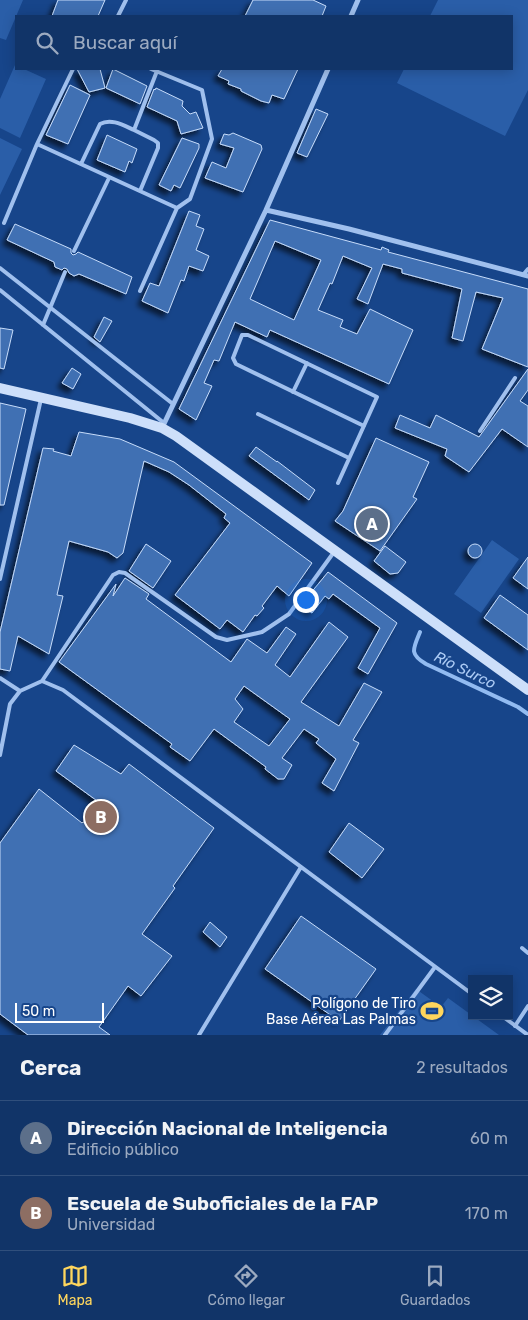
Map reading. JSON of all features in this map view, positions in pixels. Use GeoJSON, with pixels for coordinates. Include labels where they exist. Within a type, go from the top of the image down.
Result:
{"type":"FeatureCollection","features":[{"type":"Feature","properties":{"kind":"street"},"geometry":{"type":"LineString","coordinates":[[351,15],[358,0]]}},
{"type":"Feature","properties":{"kind":"street"},"geometry":{"type":"LineString","coordinates":[[163,426],[266,210],[328,70]]}},
{"type":"Feature","properties":{"kind":"street"},"geometry":{"type":"LineString","coordinates":[[266,210],[349,229],[526,275]]}},
{"type":"Feature","properties":{"kind":"street"},"geometry":{"type":"LineString","coordinates":[[0,388],[163,426],[528,690]]}},
{"type":"Feature","properties":{"kind":"lane"},"geometry":{"type":"LineString","coordinates":[[118,15],[126,0]]}},
{"type":"Feature","properties":{"kind":"lane"},"geometry":{"type":"LineString","coordinates":[[4,223],[37,144],[74,70]]}},
{"type":"Feature","properties":{"kind":"lane"},"geometry":{"type":"LineString","coordinates":[[140,290],[177,208],[190,199],[212,138],[202,90],[154,70]]}},
{"type":"Feature","properties":{"kind":"lane"},"geometry":{"type":"LineString","coordinates":[[134,130],[157,71]]}},
{"type":"Feature","properties":{"kind":"lane"},"geometry":{"type":"LineString","coordinates":[[81,164],[100,124],[105,121],[111,121],[134,130],[158,143],[158,148],[140,192]]}},
{"type":"Feature","properties":{"kind":"lane"},"geometry":{"type":"LineString","coordinates":[[37,144],[177,208]]}},
{"type":"Feature","properties":{"kind":"lane"},"geometry":{"type":"LineString","coordinates":[[74,251],[109,178]]}},
{"type":"Feature","properties":{"kind":"lane"},"geometry":{"type":"LineString","coordinates":[[0,268],[173,404]]}},
{"type":"Feature","properties":{"kind":"lane"},"geometry":{"type":"LineString","coordinates":[[526,275],[528,269]]}},
{"type":"Feature","properties":{"kind":"lane"},"geometry":{"type":"LineString","coordinates":[[43,325],[65,272]]}},
{"type":"Feature","properties":{"kind":"lane"},"geometry":{"type":"LineString","coordinates":[[0,290],[163,426]]}},
{"type":"Feature","properties":{"kind":"lane"},"geometry":{"type":"LineString","coordinates":[[338,484],[349,458],[364,426],[377,397],[248,335],[242,335],[233,358],[236,364],[364,426]]}},
{"type":"Feature","properties":{"kind":"lane"},"geometry":{"type":"LineString","coordinates":[[293,392],[307,363]]}},
{"type":"Feature","properties":{"kind":"lane"},"geometry":{"type":"LineString","coordinates":[[480,431],[514,378]]}},
{"type":"Feature","properties":{"kind":"lane"},"geometry":{"type":"LineString","coordinates":[[0,579],[41,398]]}},
{"type":"Feature","properties":{"kind":"lane"},"geometry":{"type":"LineString","coordinates":[[258,414],[349,458]]}},
{"type":"Feature","properties":{"kind":"lane"},"geometry":{"type":"LineString","coordinates":[[0,755],[10,704],[20,691],[42,682],[113,575],[119,572],[125,573],[216,637],[227,640],[262,632],[289,614],[335,551]]}},
{"type":"Feature","properties":{"kind":"lane"},"geometry":{"type":"LineString","coordinates":[[0,678],[20,691]]}},
{"type":"Feature","properties":{"kind":"lane"},"geometry":{"type":"LineString","coordinates":[[42,682],[63,690],[468,991]]}},
{"type":"Feature","properties":{"kind":"lane"},"geometry":{"type":"LineString","coordinates":[[199,1035],[301,867]]}},
{"type":"Feature","properties":{"kind":"lane"},"geometry":{"type":"LineString","coordinates":[[522,948],[528,954]]}},
{"type":"Feature","properties":{"kind":"lane"},"geometry":{"type":"LineString","coordinates":[[385,1035],[436,967]]}},
{"type":"Feature","properties":{"kind":"lane"},"geometry":{"type":"LineString","coordinates":[[515,1026],[528,1006]]}},
{"type":"Feature","properties":{"kind":"lane"},"geometry":{"type":"LineString","coordinates":[[507,1020],[528,1035]]}},
{"type":"Feature","properties":{"kind":"shaded area"},"geometry":{"type":"Polygon","coordinates":[[[0,0],[23,0],[6,40],[0,38],[0,0]]]}},
{"type":"Feature","properties":{"kind":"shaded area"},"geometry":{"type":"Polygon","coordinates":[[[438,0],[528,0],[528,90],[505,136],[397,83],[404,70],[513,70],[513,15],[430,15],[438,0]]]}},
{"type":"Feature","properties":{"kind":"shaded area"},"geometry":{"type":"Polygon","coordinates":[[[15,65],[15,70],[26,70],[46,79],[20,138],[0,128],[0,99],[15,65]]]}},
{"type":"Feature","properties":{"kind":"shaded area"},"geometry":{"type":"Polygon","coordinates":[[[0,138],[22,149],[0,195],[0,138]]]}},
{"type":"Feature","properties":{"kind":"shaded area"},"geometry":{"type":"Polygon","coordinates":[[[492,540],[519,559],[481,613],[454,594],[492,540]]]}},
{"type":"Feature","properties":{"kind":"shaded area","name":"Polígono de Tiro Base Aérea Las Palmas"},"geometry":{"type":"Polygon","coordinates":[[[416,989],[441,1007],[448,998],[468,1013],[468,1020],[478,1020],[499,1035],[380,1035],[416,989]]]}},
{"type":"Feature","properties":{"kind":"building"},"geometry":{"type":"Polygon","coordinates":[[[58,0],[105,0],[98,15],[52,15],[58,0]]]}},
{"type":"Feature","properties":{"kind":"building"},"geometry":{"type":"Polygon","coordinates":[[[253,0],[313,0],[326,6],[322,15],[246,15],[253,0]]]}},
{"type":"Feature","properties":{"kind":"building"},"geometry":{"type":"Polygon","coordinates":[[[78,70],[100,70],[105,88],[89,92],[78,70]]]}},
{"type":"Feature","properties":{"kind":"building"},"geometry":{"type":"Polygon","coordinates":[[[113,70],[147,86],[140,104],[106,88],[113,70]]]}},
{"type":"Feature","properties":{"kind":"building"},"geometry":{"type":"Polygon","coordinates":[[[221,70],[298,70],[284,99],[272,95],[269,103],[241,91],[241,89],[228,84],[229,81],[218,76],[221,70]]]}},
{"type":"Feature","properties":{"kind":"building"},"geometry":{"type":"Polygon","coordinates":[[[70,85],[90,95],[68,144],[46,135],[70,85]]]}},
{"type":"Feature","properties":{"kind":"building"},"geometry":{"type":"Polygon","coordinates":[[[156,88],[183,101],[182,106],[190,114],[196,112],[203,128],[181,134],[177,121],[147,107],[156,88]]]}},
{"type":"Feature","properties":{"kind":"building"},"geometry":{"type":"Polygon","coordinates":[[[316,109],[328,114],[307,157],[297,153],[316,109]]]}},
{"type":"Feature","properties":{"kind":"building"},"geometry":{"type":"Polygon","coordinates":[[[233,133],[261,145],[262,149],[243,192],[205,178],[212,162],[226,168],[234,148],[220,144],[224,134],[229,135],[233,133]]]}},
{"type":"Feature","properties":{"kind":"building"},"geometry":{"type":"Polygon","coordinates":[[[107,135],[137,149],[132,163],[129,161],[125,172],[97,160],[107,135]]]}},
{"type":"Feature","properties":{"kind":"building"},"geometry":{"type":"Polygon","coordinates":[[[182,138],[199,144],[199,148],[180,188],[174,185],[171,191],[159,185],[182,138]]]}},
{"type":"Feature","properties":{"kind":"building"},"geometry":{"type":"Polygon","coordinates":[[[189,211],[200,215],[196,226],[204,229],[196,250],[209,256],[203,271],[189,266],[184,281],[181,280],[168,313],[142,301],[150,283],[159,286],[189,211]]]}},
{"type":"Feature","properties":{"kind":"building"},"geometry":{"type":"Polygon","coordinates":[[[270,220],[381,250],[382,247],[389,250],[388,252],[528,289],[528,367],[482,349],[503,298],[476,292],[463,341],[452,338],[462,289],[402,273],[402,269],[383,264],[368,304],[357,299],[372,268],[343,256],[332,284],[330,283],[318,310],[343,320],[340,327],[357,334],[370,309],[413,330],[389,384],[270,330],[267,337],[235,322],[219,361],[214,360],[204,383],[212,386],[196,420],[179,409],[270,220]],[[275,241],[250,299],[294,320],[321,260],[275,241]]]}},
{"type":"Feature","properties":{"kind":"building"},"geometry":{"type":"Polygon","coordinates":[[[15,224],[71,249],[73,255],[78,252],[132,277],[126,294],[79,274],[74,276],[67,269],[64,268],[62,270],[55,267],[54,262],[7,240],[15,224]]]}},
{"type":"Feature","properties":{"kind":"building"},"geometry":{"type":"Polygon","coordinates":[[[104,317],[112,321],[100,342],[94,337],[104,317]]]}},
{"type":"Feature","properties":{"kind":"building"},"geometry":{"type":"Polygon","coordinates":[[[0,328],[13,330],[4,369],[0,368],[0,328]]]}},
{"type":"Feature","properties":{"kind":"building"},"geometry":{"type":"Polygon","coordinates":[[[72,368],[81,374],[73,389],[62,383],[72,368]]]}},
{"type":"Feature","properties":{"kind":"building"},"geometry":{"type":"Polygon","coordinates":[[[528,369],[528,390],[520,401],[528,406],[528,447],[502,429],[469,472],[445,456],[447,449],[395,428],[400,415],[430,428],[436,415],[479,437],[528,369]]]}},
{"type":"Feature","properties":{"kind":"building"},"geometry":{"type":"Polygon","coordinates":[[[0,403],[26,409],[4,505],[0,505],[0,403]]]}},
{"type":"Feature","properties":{"kind":"building"},"geometry":{"type":"Polygon","coordinates":[[[79,432],[120,439],[174,462],[312,563],[289,596],[277,586],[262,606],[264,608],[257,616],[255,615],[243,632],[227,620],[220,629],[175,595],[230,523],[224,518],[226,514],[169,472],[144,461],[123,553],[117,558],[108,552],[69,541],[57,595],[63,596],[49,654],[18,636],[10,671],[0,669],[0,632],[43,448],[54,449],[53,451],[71,456],[79,432]]]}},
{"type":"Feature","properties":{"kind":"building"},"geometry":{"type":"Polygon","coordinates":[[[376,438],[429,462],[413,497],[417,499],[380,551],[335,521],[343,511],[376,438]]]}},
{"type":"Feature","properties":{"kind":"building"},"geometry":{"type":"Polygon","coordinates":[[[256,447],[315,490],[309,500],[249,456],[256,447]]]}},
{"type":"Feature","properties":{"kind":"building"},"geometry":{"type":"Polygon","coordinates":[[[146,544],[171,561],[153,588],[129,571],[146,544]]]}},
{"type":"Feature","properties":{"kind":"building"},"geometry":{"type":"Polygon","coordinates":[[[475,544],[480,546],[482,551],[480,556],[475,558],[470,556],[468,551],[470,546],[475,544]]]}},
{"type":"Feature","properties":{"kind":"building"},"geometry":{"type":"Polygon","coordinates":[[[385,546],[406,562],[398,573],[390,574],[374,561],[385,546]]]}},
{"type":"Feature","properties":{"kind":"building"},"geometry":{"type":"Polygon","coordinates":[[[528,557],[528,589],[513,578],[528,557]]]}},
{"type":"Feature","properties":{"kind":"building"},"geometry":{"type":"Polygon","coordinates":[[[328,572],[397,623],[368,674],[358,668],[380,628],[333,594],[329,599],[325,596],[312,613],[301,605],[328,572]]]}},
{"type":"Feature","properties":{"kind":"building"},"geometry":{"type":"Polygon","coordinates":[[[125,578],[149,594],[146,599],[231,662],[247,639],[267,653],[286,627],[296,634],[275,665],[290,677],[329,622],[348,637],[301,702],[339,726],[364,683],[382,692],[353,740],[359,743],[334,791],[322,783],[336,759],[316,743],[319,739],[304,729],[282,758],[292,765],[284,779],[278,779],[265,769],[266,767],[214,729],[190,761],[170,747],[172,744],[59,662],[116,584],[113,596],[125,578]],[[244,686],[235,699],[243,709],[234,722],[269,746],[290,719],[244,686]]]}},
{"type":"Feature","properties":{"kind":"building"},"geometry":{"type":"Polygon","coordinates":[[[500,595],[528,615],[528,650],[484,618],[500,595]]]}},
{"type":"Feature","properties":{"kind":"building"},"geometry":{"type":"Polygon","coordinates":[[[74,745],[121,774],[129,764],[214,828],[142,934],[172,956],[141,996],[128,986],[99,1027],[110,1035],[28,1035],[0,1014],[0,843],[39,789],[82,823],[85,823],[100,803],[56,771],[74,745]]]}},
{"type":"Feature","properties":{"kind":"building"},"geometry":{"type":"Polygon","coordinates":[[[349,823],[384,849],[362,878],[329,852],[349,823]]]}},
{"type":"Feature","properties":{"kind":"building"},"geometry":{"type":"Polygon","coordinates":[[[301,916],[376,969],[339,1021],[265,969],[301,916]]]}},
{"type":"Feature","properties":{"kind":"building"},"geometry":{"type":"Polygon","coordinates":[[[210,922],[227,937],[220,947],[203,932],[210,922]]]}},
{"type":"Feature","properties":{"kind":"waterway","name":"Río Surco"},"geometry":{"type":"LineString","coordinates":[[420,632],[414,651],[417,657],[426,664],[518,707],[528,714]]}},
{"type":"Feature","properties":{"kind":"place","name":"Dirección Nacional de Inteligencia"},"geometry":{"type":"Point","coordinates":[372,524]}},
{"type":"Feature","properties":{"kind":"place","name":"Escuela de Suboficiales de la FAP"},"geometry":{"type":"Point","coordinates":[101,817]}},
{"type":"Feature","properties":{"kind":"place","name":"Polígono de Tiro Base Aérea Las Palmas"},"geometry":{"type":"Point","coordinates":[432,1011]}}]}
